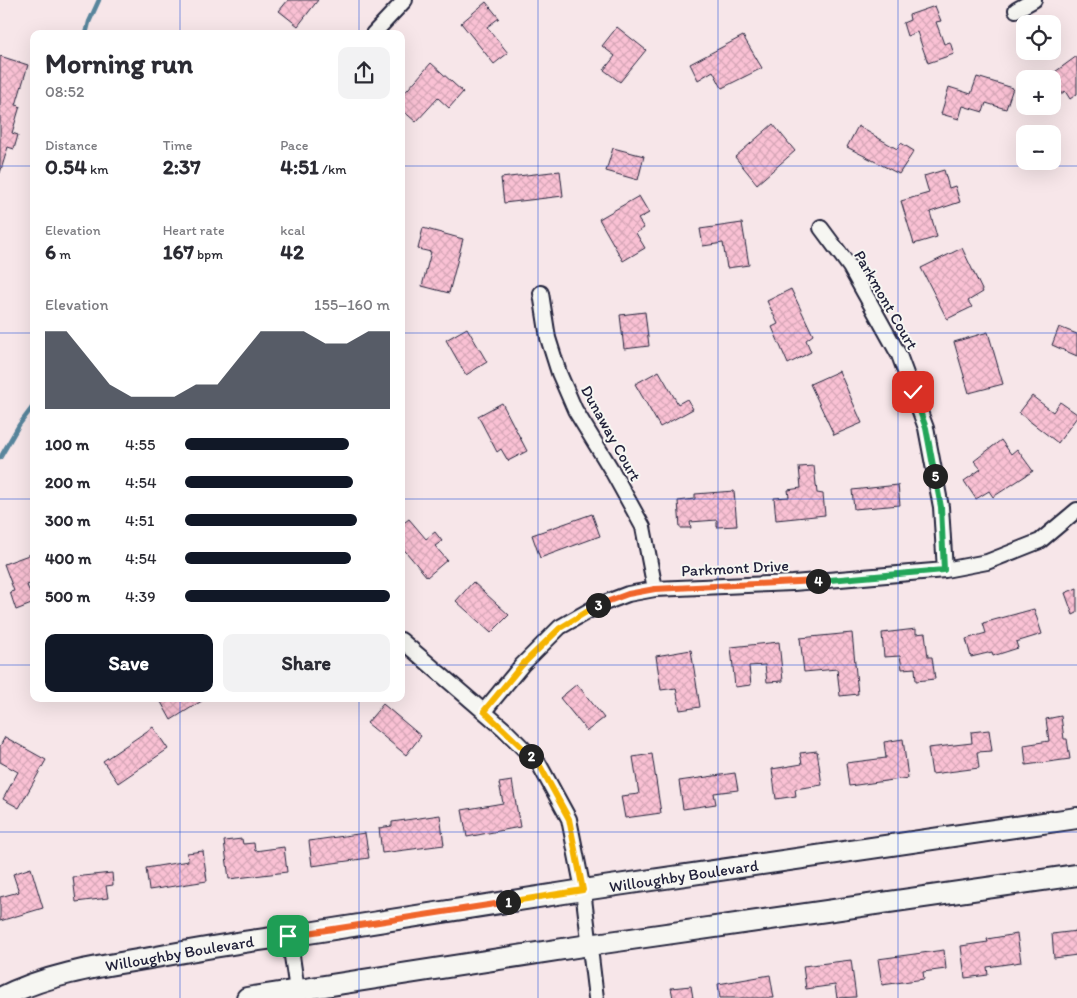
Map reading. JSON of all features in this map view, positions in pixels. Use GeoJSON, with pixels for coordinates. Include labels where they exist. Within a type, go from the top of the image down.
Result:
{"type":"FeatureCollection","features":[{"type":"Feature","properties":{"kind":"street"},"geometry":{"type":"LineString","coordinates":[[377,30],[405,0]]}},
{"type":"Feature","properties":{"kind":"street"},"geometry":{"type":"LineString","coordinates":[[1016,10],[1034,0]]}},
{"type":"Feature","properties":{"kind":"street","name":"Parkmont Court"},"geometry":{"type":"LineString","coordinates":[[821,228],[850,267],[899,355],[926,428],[941,507],[944,570]]}},
{"type":"Feature","properties":{"kind":"street","name":"Dunaway Court"},"geometry":{"type":"LineString","coordinates":[[541,293],[548,338],[559,373],[575,410],[643,527],[655,589]]}},
{"type":"Feature","properties":{"kind":"street","name":"Parkmont Drive"},"geometry":{"type":"LineString","coordinates":[[484,711],[522,665],[560,628],[599,605],[628,594],[655,589],[793,583],[944,570],[988,562],[1040,541],[1077,510]]}},
{"type":"Feature","properties":{"kind":"street"},"geometry":{"type":"LineString","coordinates":[[405,643],[484,711],[539,764],[569,819],[583,890],[596,998]]}},
{"type":"Feature","properties":{"kind":"street","name":"Willoughby Boulevard"},"geometry":{"type":"LineString","coordinates":[[0,998],[23,986],[83,969],[255,940],[1077,818]]}},
{"type":"Feature","properties":{"kind":"street"},"geometry":{"type":"LineString","coordinates":[[247,998],[298,995],[589,944],[1077,875]]}},
{"type":"Feature","properties":{"kind":"street"},"geometry":{"type":"LineString","coordinates":[[288,936],[298,995]]}},
{"type":"Feature","properties":{"kind":"building"},"geometry":{"type":"Polygon","coordinates":[[[288,0],[318,0],[298,26],[279,11],[288,0]]]}},
{"type":"Feature","properties":{"kind":"building"},"geometry":{"type":"Polygon","coordinates":[[[486,2],[499,18],[487,27],[508,53],[494,64],[461,23],[486,2]]]}},
{"type":"Feature","properties":{"kind":"building"},"geometry":{"type":"Polygon","coordinates":[[[935,6],[941,21],[936,22],[944,44],[950,42],[954,54],[928,63],[917,32],[907,36],[903,23],[910,20],[909,15],[935,6]]]}},
{"type":"Feature","properties":{"kind":"building"},"geometry":{"type":"Polygon","coordinates":[[[617,27],[646,50],[620,82],[604,70],[615,56],[602,46],[617,27]]]}},
{"type":"Feature","properties":{"kind":"building"},"geometry":{"type":"Polygon","coordinates":[[[743,36],[762,68],[722,88],[713,71],[698,80],[690,64],[743,36]]]}},
{"type":"Feature","properties":{"kind":"building"},"geometry":{"type":"Polygon","coordinates":[[[0,56],[28,65],[16,105],[20,106],[12,133],[18,135],[14,149],[8,147],[0,173],[0,56]]]}},
{"type":"Feature","properties":{"kind":"building"},"geometry":{"type":"Polygon","coordinates":[[[1077,56],[1077,94],[1070,99],[1065,91],[1061,94],[1061,70],[1058,70],[1077,56]]]}},
{"type":"Feature","properties":{"kind":"building"},"geometry":{"type":"Polygon","coordinates":[[[431,63],[463,92],[449,108],[438,98],[416,122],[405,112],[405,92],[431,63]]]}},
{"type":"Feature","properties":{"kind":"building"},"geometry":{"type":"Polygon","coordinates":[[[977,77],[1013,88],[1006,109],[986,103],[983,112],[963,106],[959,119],[941,114],[949,87],[971,94],[977,77]]]}},
{"type":"Feature","properties":{"kind":"building"},"geometry":{"type":"Polygon","coordinates":[[[773,124],[795,151],[757,184],[735,157],[773,124]]]}},
{"type":"Feature","properties":{"kind":"building"},"geometry":{"type":"Polygon","coordinates":[[[858,126],[897,149],[901,143],[914,151],[899,174],[847,147],[858,126]]]}},
{"type":"Feature","properties":{"kind":"building"},"geometry":{"type":"Polygon","coordinates":[[[613,148],[644,156],[638,180],[606,171],[613,148]]]}},
{"type":"Feature","properties":{"kind":"building"},"geometry":{"type":"Polygon","coordinates":[[[944,170],[949,188],[955,186],[960,202],[930,212],[937,237],[914,244],[901,201],[929,193],[924,176],[944,170]]]}},
{"type":"Feature","properties":{"kind":"building"},"geometry":{"type":"Polygon","coordinates":[[[560,171],[563,196],[504,203],[501,178],[560,171]]]}},
{"type":"Feature","properties":{"kind":"building"},"geometry":{"type":"Polygon","coordinates":[[[639,196],[649,213],[638,219],[644,228],[636,233],[645,248],[623,261],[599,219],[639,196]]]}},
{"type":"Feature","properties":{"kind":"building"},"geometry":{"type":"Polygon","coordinates":[[[742,223],[749,265],[727,268],[723,243],[703,246],[700,229],[742,223]]]}},
{"type":"Feature","properties":{"kind":"building"},"geometry":{"type":"Polygon","coordinates":[[[423,228],[463,239],[449,293],[422,286],[431,252],[418,249],[423,228]]]}},
{"type":"Feature","properties":{"kind":"building"},"geometry":{"type":"Polygon","coordinates":[[[962,248],[983,292],[968,301],[972,307],[947,319],[921,268],[962,248]]]}},
{"type":"Feature","properties":{"kind":"building"},"geometry":{"type":"Polygon","coordinates":[[[791,289],[813,335],[806,340],[811,352],[788,364],[772,327],[778,324],[767,301],[791,289]]]}},
{"type":"Feature","properties":{"kind":"building"},"geometry":{"type":"Polygon","coordinates":[[[645,312],[649,346],[624,349],[620,315],[645,312]]]}},
{"type":"Feature","properties":{"kind":"building"},"geometry":{"type":"Polygon","coordinates":[[[1059,327],[1077,334],[1077,356],[1052,345],[1059,327]]]}},
{"type":"Feature","properties":{"kind":"building"},"geometry":{"type":"Polygon","coordinates":[[[467,328],[487,362],[466,375],[446,340],[467,328]]]}},
{"type":"Feature","properties":{"kind":"building"},"geometry":{"type":"Polygon","coordinates":[[[988,332],[1003,384],[969,393],[954,342],[988,332]]]}},
{"type":"Feature","properties":{"kind":"building"},"geometry":{"type":"Polygon","coordinates":[[[659,371],[678,404],[687,399],[693,409],[660,427],[635,384],[659,371]]]}},
{"type":"Feature","properties":{"kind":"building"},"geometry":{"type":"Polygon","coordinates":[[[839,371],[862,423],[834,435],[810,384],[839,371]]]}},
{"type":"Feature","properties":{"kind":"building"},"geometry":{"type":"Polygon","coordinates":[[[1032,396],[1053,412],[1060,402],[1077,414],[1077,417],[1058,443],[1019,413],[1032,396]]]}},
{"type":"Feature","properties":{"kind":"building"},"geometry":{"type":"Polygon","coordinates":[[[502,403],[527,451],[508,461],[501,449],[497,452],[478,416],[502,403]]]}},
{"type":"Feature","properties":{"kind":"building"},"geometry":{"type":"Polygon","coordinates":[[[1001,440],[1011,454],[1017,449],[1033,471],[993,497],[989,491],[976,499],[964,481],[981,469],[974,461],[1001,440]]]}},
{"type":"Feature","properties":{"kind":"building"},"geometry":{"type":"Polygon","coordinates":[[[814,466],[817,493],[823,494],[825,515],[776,520],[774,498],[789,497],[788,490],[801,488],[799,467],[814,466]]]}},
{"type":"Feature","properties":{"kind":"building"},"geometry":{"type":"Polygon","coordinates":[[[898,485],[900,505],[854,509],[852,490],[898,485]]]}},
{"type":"Feature","properties":{"kind":"building"},"geometry":{"type":"Polygon","coordinates":[[[734,491],[737,526],[717,527],[717,520],[690,522],[691,528],[680,528],[678,501],[695,499],[695,494],[734,491]]]}},
{"type":"Feature","properties":{"kind":"building"},"geometry":{"type":"Polygon","coordinates":[[[592,514],[600,536],[540,558],[532,535],[592,514]]]}},
{"type":"Feature","properties":{"kind":"building"},"geometry":{"type":"Polygon","coordinates":[[[409,519],[426,539],[435,532],[442,541],[435,546],[447,560],[427,577],[405,551],[405,522],[409,519]]]}},
{"type":"Feature","properties":{"kind":"building"},"geometry":{"type":"Polygon","coordinates":[[[30,554],[30,584],[27,585],[30,593],[30,605],[16,610],[10,592],[14,591],[4,564],[30,554]]]}},
{"type":"Feature","properties":{"kind":"building"},"geometry":{"type":"Polygon","coordinates":[[[473,582],[509,615],[491,633],[456,601],[473,582]]]}},
{"type":"Feature","properties":{"kind":"building"},"geometry":{"type":"Polygon","coordinates":[[[1077,588],[1077,613],[1073,615],[1065,593],[1077,588]]]}},
{"type":"Feature","properties":{"kind":"building"},"geometry":{"type":"Polygon","coordinates":[[[1034,609],[1042,634],[1016,642],[1018,648],[993,656],[992,652],[971,657],[966,639],[986,633],[983,623],[1034,609]]]}},
{"type":"Feature","properties":{"kind":"building"},"geometry":{"type":"Polygon","coordinates":[[[916,629],[916,634],[925,633],[928,657],[932,657],[935,679],[916,681],[915,668],[902,669],[900,656],[884,657],[882,633],[916,629]]]}},
{"type":"Feature","properties":{"kind":"building"},"geometry":{"type":"Polygon","coordinates":[[[852,633],[858,694],[840,696],[837,669],[804,672],[800,638],[852,633]]]}},
{"type":"Feature","properties":{"kind":"building"},"geometry":{"type":"Polygon","coordinates":[[[779,642],[783,681],[767,682],[765,665],[749,666],[751,685],[735,687],[731,647],[779,642]]]}},
{"type":"Feature","properties":{"kind":"building"},"geometry":{"type":"Polygon","coordinates":[[[691,650],[700,707],[680,710],[676,688],[661,690],[656,656],[691,650]]]}},
{"type":"Feature","properties":{"kind":"building"},"geometry":{"type":"Polygon","coordinates":[[[577,684],[604,718],[587,731],[560,698],[577,684]]]}},
{"type":"Feature","properties":{"kind":"building"},"geometry":{"type":"Polygon","coordinates":[[[161,702],[200,702],[171,720],[161,702]]]}},
{"type":"Feature","properties":{"kind":"building"},"geometry":{"type":"Polygon","coordinates":[[[383,704],[421,736],[406,755],[367,723],[383,704]]]}},
{"type":"Feature","properties":{"kind":"building"},"geometry":{"type":"Polygon","coordinates":[[[1061,716],[1064,739],[1067,739],[1070,759],[1026,765],[1024,745],[1049,741],[1046,719],[1061,716]]]}},
{"type":"Feature","properties":{"kind":"building"},"geometry":{"type":"Polygon","coordinates":[[[153,727],[168,749],[118,783],[103,761],[153,727]]]}},
{"type":"Feature","properties":{"kind":"building"},"geometry":{"type":"Polygon","coordinates":[[[989,730],[992,751],[977,752],[979,768],[932,774],[928,748],[972,743],[971,732],[989,730]]]}},
{"type":"Feature","properties":{"kind":"building"},"geometry":{"type":"Polygon","coordinates":[[[5,737],[46,760],[19,808],[3,799],[18,772],[0,762],[0,746],[5,737]]]}},
{"type":"Feature","properties":{"kind":"building"},"geometry":{"type":"Polygon","coordinates":[[[903,739],[908,778],[849,786],[846,763],[886,758],[884,742],[903,739]]]}},
{"type":"Feature","properties":{"kind":"building"},"geometry":{"type":"Polygon","coordinates":[[[817,751],[822,785],[795,789],[796,796],[776,799],[772,769],[802,764],[800,753],[817,751]]]}},
{"type":"Feature","properties":{"kind":"building"},"geometry":{"type":"Polygon","coordinates":[[[652,754],[661,813],[625,818],[621,796],[639,794],[633,757],[652,754]]]}},
{"type":"Feature","properties":{"kind":"building"},"geometry":{"type":"Polygon","coordinates":[[[735,773],[738,790],[714,793],[716,804],[683,809],[679,781],[735,773]]]}},
{"type":"Feature","properties":{"kind":"building"},"geometry":{"type":"Polygon","coordinates":[[[512,781],[520,827],[467,837],[462,810],[503,803],[499,783],[512,781]]]}},
{"type":"Feature","properties":{"kind":"building"},"geometry":{"type":"Polygon","coordinates":[[[440,815],[444,845],[382,853],[379,828],[392,826],[392,822],[440,815]]]}},
{"type":"Feature","properties":{"kind":"building"},"geometry":{"type":"Polygon","coordinates":[[[365,833],[369,858],[312,866],[309,841],[365,833]]]}},
{"type":"Feature","properties":{"kind":"building"},"geometry":{"type":"Polygon","coordinates":[[[242,839],[243,844],[254,843],[255,851],[284,847],[287,872],[229,879],[224,841],[242,839]]]}},
{"type":"Feature","properties":{"kind":"building"},"geometry":{"type":"Polygon","coordinates":[[[203,851],[207,881],[149,890],[146,868],[188,861],[187,853],[203,851]]]}},
{"type":"Feature","properties":{"kind":"building"},"geometry":{"type":"Polygon","coordinates":[[[31,868],[43,908],[0,921],[0,897],[19,892],[13,874],[31,868]]]}},
{"type":"Feature","properties":{"kind":"building"},"geometry":{"type":"Polygon","coordinates":[[[112,873],[113,885],[106,886],[108,898],[76,902],[73,877],[112,873]]]}},
{"type":"Feature","properties":{"kind":"building"},"geometry":{"type":"Polygon","coordinates":[[[1077,931],[1077,955],[1054,958],[1052,934],[1077,931]]]}},
{"type":"Feature","properties":{"kind":"building"},"geometry":{"type":"Polygon","coordinates":[[[1017,934],[1021,962],[987,967],[988,975],[965,978],[961,946],[988,942],[987,939],[1017,934]]]}},
{"type":"Feature","properties":{"kind":"building"},"geometry":{"type":"Polygon","coordinates":[[[944,950],[946,969],[923,972],[924,979],[882,985],[878,959],[944,950]]]}},
{"type":"Feature","properties":{"kind":"building"},"geometry":{"type":"Polygon","coordinates":[[[851,960],[856,997],[837,998],[835,985],[806,989],[803,966],[851,960]]]}},
{"type":"Feature","properties":{"kind":"building"},"geometry":{"type":"Polygon","coordinates":[[[770,975],[774,998],[720,998],[718,984],[770,975]]]}},
{"type":"Feature","properties":{"kind":"building"},"geometry":{"type":"Polygon","coordinates":[[[691,986],[693,998],[673,998],[671,988],[691,986]]]}},
{"type":"Feature","properties":{"kind":"waterway"},"geometry":{"type":"LineString","coordinates":[[87,30],[99,0]]}},
{"type":"Feature","properties":{"kind":"waterway"},"geometry":{"type":"LineString","coordinates":[[0,458],[30,410]]}},
{"type":"Feature","properties":{"kind":"route"},"geometry":{"type":"LineString","coordinates":[[288,936],[583,890],[569,819],[539,764],[484,711],[522,665],[560,628],[599,605],[628,594],[655,589],[793,583],[944,570],[941,507],[926,428],[913,392]]}}]}
